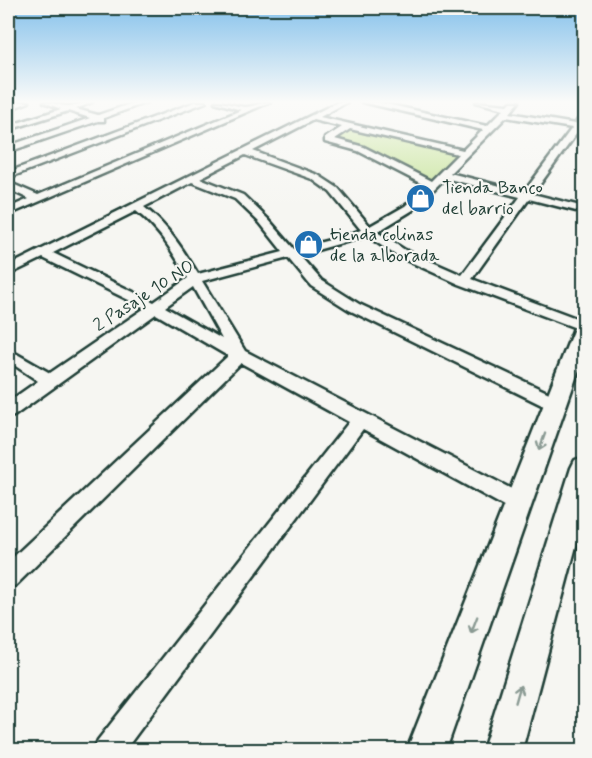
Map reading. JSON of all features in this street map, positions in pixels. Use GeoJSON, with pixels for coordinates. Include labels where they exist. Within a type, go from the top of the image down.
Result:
{"type":"FeatureCollection","features":[{"type":"Feature","properties":{"kind":"street"},"geometry":{"type":"LineString","coordinates":[[8,149],[42,137]]}},
{"type":"Feature","properties":{"kind":"street"},"geometry":{"type":"LineString","coordinates":[[8,175],[108,137]]}},
{"type":"Feature","properties":{"kind":"street"},"geometry":{"type":"LineString","coordinates":[[8,212],[184,137]]}},
{"type":"Feature","properties":{"kind":"street"},"geometry":{"type":"LineString","coordinates":[[8,271],[274,137]]}},
{"type":"Feature","properties":{"kind":"street"},"geometry":{"type":"LineString","coordinates":[[332,137],[328,140],[361,149],[432,185]]}},
{"type":"Feature","properties":{"kind":"street"},"geometry":{"type":"LineString","coordinates":[[398,137],[465,153]]}},
{"type":"Feature","properties":{"kind":"street","name":"2 Pasaje 10 NO"},"geometry":{"type":"LineString","coordinates":[[8,411],[48,380],[194,280],[213,273],[342,241],[382,226],[409,208],[481,137]]}},
{"type":"Feature","properties":{"kind":"street"},"geometry":{"type":"LineString","coordinates":[[464,281],[573,137]]}},
{"type":"Feature","properties":{"kind":"street"},"geometry":{"type":"LineString","coordinates":[[245,152],[315,177],[334,190],[368,231],[401,253],[464,281],[585,327],[426,750]]}},
{"type":"Feature","properties":{"kind":"street"},"geometry":{"type":"LineString","coordinates":[[443,174],[585,210]]}},
{"type":"Feature","properties":{"kind":"street"},"geometry":{"type":"LineString","coordinates":[[192,179],[239,197],[264,221],[316,283],[354,307],[556,404]]}},
{"type":"Feature","properties":{"kind":"street"},"geometry":{"type":"LineString","coordinates":[[8,185],[37,199]]}},
{"type":"Feature","properties":{"kind":"street"},"geometry":{"type":"LineString","coordinates":[[137,206],[165,232],[239,355]]}},
{"type":"Feature","properties":{"kind":"street"},"geometry":{"type":"LineString","coordinates":[[43,253],[156,308],[239,355],[520,504]]}},
{"type":"Feature","properties":{"kind":"street"},"geometry":{"type":"LineString","coordinates":[[8,354],[48,380]]}},
{"type":"Feature","properties":{"kind":"street"},"geometry":{"type":"LineString","coordinates":[[8,577],[239,355]]}},
{"type":"Feature","properties":{"kind":"street"},"geometry":{"type":"LineString","coordinates":[[108,750],[362,419]]}},
{"type":"Feature","properties":{"kind":"street"},"geometry":{"type":"LineString","coordinates":[[502,750],[585,468]]}},
{"type":"Feature","properties":{"kind":"green space"},"geometry":{"type":"Polygon","coordinates":[[[395,137],[461,153],[432,182],[331,139],[395,137]]]}},
{"type":"Feature","properties":{"kind":"place","name":"Tienda Banco del barrio"},"geometry":{"type":"Point","coordinates":[421,198]}},
{"type":"Feature","properties":{"kind":"place","name":"tienda colinas de la alborada"},"geometry":{"type":"Point","coordinates":[309,245]}}]}
